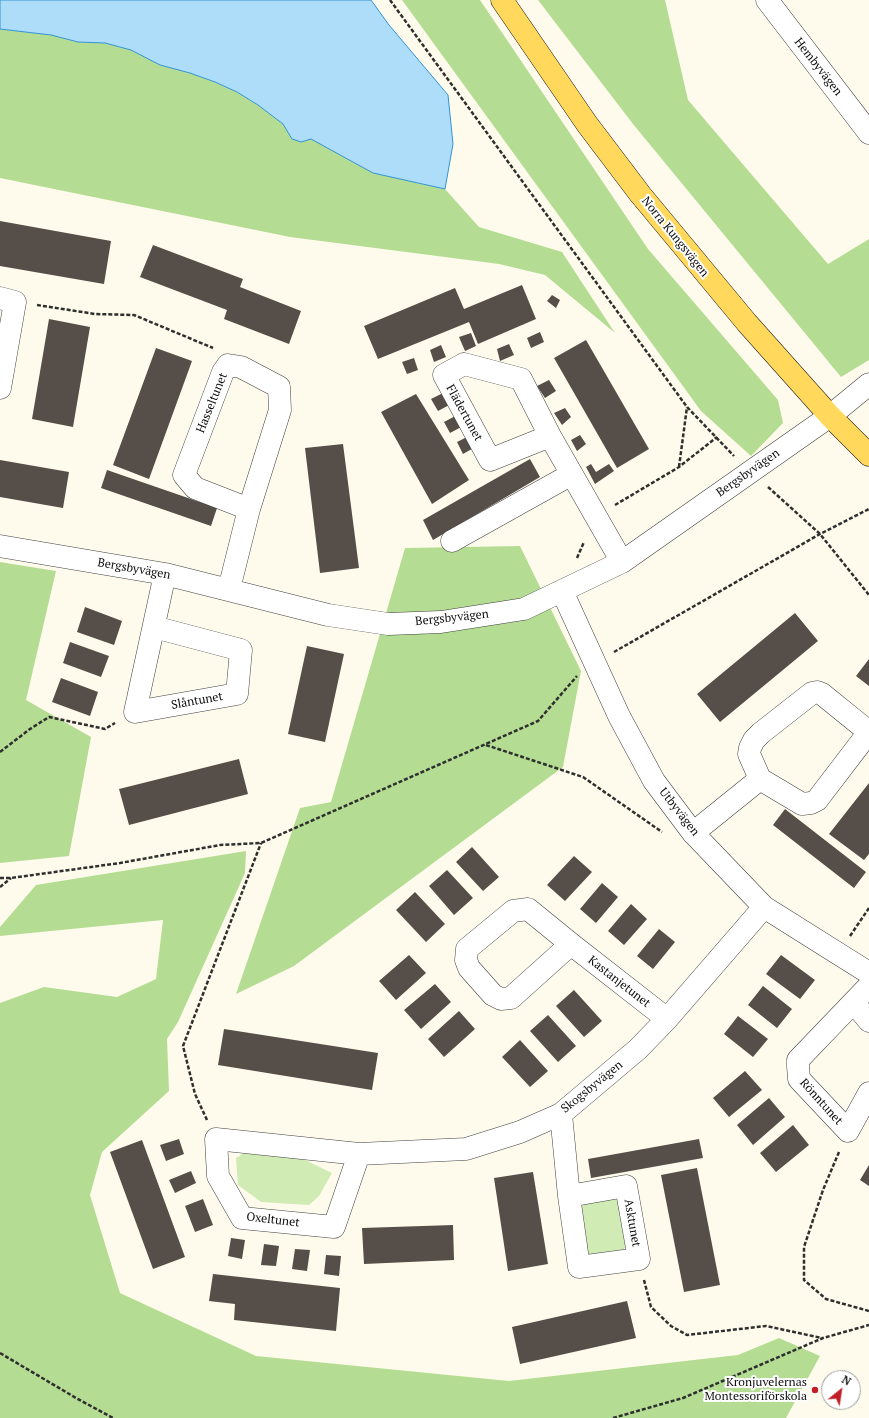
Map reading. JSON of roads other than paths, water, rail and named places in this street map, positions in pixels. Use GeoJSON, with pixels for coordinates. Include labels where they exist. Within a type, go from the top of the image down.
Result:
{"type":"FeatureCollection","features":[{"type":"Feature","properties":{"kind":"main road","name":"Norra Kungsvägen"},"geometry":{"type":"LineString","coordinates":[[502,0],[587,124],[640,194],[747,323],[830,416],[869,455]]}},
{"type":"Feature","properties":{"kind":"street","name":"Hembyvägen"},"geometry":{"type":"LineString","coordinates":[[767,0],[869,133]]}},
{"type":"Feature","properties":{"kind":"street"},"geometry":{"type":"LineString","coordinates":[[0,388],[8,300]]}},
{"type":"Feature","properties":{"kind":"street","name":"Flädertunet"},"geometry":{"type":"LineString","coordinates":[[550,436],[490,460],[444,375],[464,364],[521,379],[550,436],[622,562]]}},
{"type":"Feature","properties":{"kind":"street","name":"Hasseltunet"},"geometry":{"type":"LineString","coordinates":[[229,589],[248,509],[280,410],[280,387],[241,367],[228,365],[223,372],[184,475],[195,488],[248,509]]}},
{"type":"Feature","properties":{"kind":"street"},"geometry":{"type":"LineString","coordinates":[[830,416],[869,384]]}},
{"type":"Feature","properties":{"kind":"street","name":"Bergsbyvägen"},"geometry":{"type":"LineString","coordinates":[[0,546],[165,574],[328,615],[388,624],[441,622],[524,608],[622,562],[830,416]]}},
{"type":"Feature","properties":{"kind":"street"},"geometry":{"type":"LineString","coordinates":[[452,541],[572,474]]}},
{"type":"Feature","properties":{"kind":"street"},"geometry":{"type":"LineString","coordinates":[[154,627],[165,574]]}},
{"type":"Feature","properties":{"kind":"street","name":"Utbyvägen"},"geometry":{"type":"LineString","coordinates":[[562,591],[619,716],[654,781],[694,833],[764,907],[869,973]]}},
{"type":"Feature","properties":{"kind":"street","name":"Slåntunet"},"geometry":{"type":"LineString","coordinates":[[154,627],[241,650],[237,694],[135,712],[154,627]]}},
{"type":"Feature","properties":{"kind":"street"},"geometry":{"type":"LineString","coordinates":[[816,692],[822,694],[869,732],[817,800],[811,803],[802,804],[760,779],[749,754],[754,740],[812,693],[816,692]]}},
{"type":"Feature","properties":{"kind":"street"},"geometry":{"type":"LineString","coordinates":[[694,833],[760,779]]}},
{"type":"Feature","properties":{"kind":"street","name":"Skogsbyvägen"},"geometry":{"type":"LineString","coordinates":[[359,1154],[466,1149],[520,1132],[561,1114],[638,1050],[667,1019],[764,907]]}},
{"type":"Feature","properties":{"kind":"street","name":"Kastanjetunet"},"geometry":{"type":"LineString","coordinates":[[571,944],[511,998],[502,998],[493,995],[469,968],[466,960],[467,949],[513,911],[528,909],[667,1019]]}},
{"type":"Feature","properties":{"kind":"street","name":"Rönntunet"},"geometry":{"type":"LineString","coordinates":[[869,986],[798,1060],[799,1079],[848,1131],[869,1093]]}},
{"type":"Feature","properties":{"kind":"street"},"geometry":{"type":"LineString","coordinates":[[854,1003],[869,1021]]}},
{"type":"Feature","properties":{"kind":"street","name":"Asktunet"},"geometry":{"type":"LineString","coordinates":[[561,1114],[568,1196],[579,1267],[639,1259],[626,1186],[568,1196]]}},
{"type":"Feature","properties":{"kind":"street","name":"Oxeltunet"},"geometry":{"type":"LineString","coordinates":[[216,1138],[359,1154],[334,1227],[242,1218],[218,1176],[216,1138]]}},
{"type":"Feature","properties":{"kind":"water"},"geometry":{"type":"Polygon","coordinates":[[[0,0],[371,0],[389,25],[448,95],[453,144],[445,189],[373,173],[311,139],[301,142],[292,139],[283,124],[258,105],[237,92],[190,73],[160,65],[131,50],[105,43],[78,42],[51,35],[0,29],[0,0]]]}},
{"type":"Feature","properties":{"kind":"place","name":"Kronjuvelernas Montessoriförskola"},"geometry":{"type":"Point","coordinates":[815,1390]}}]}
